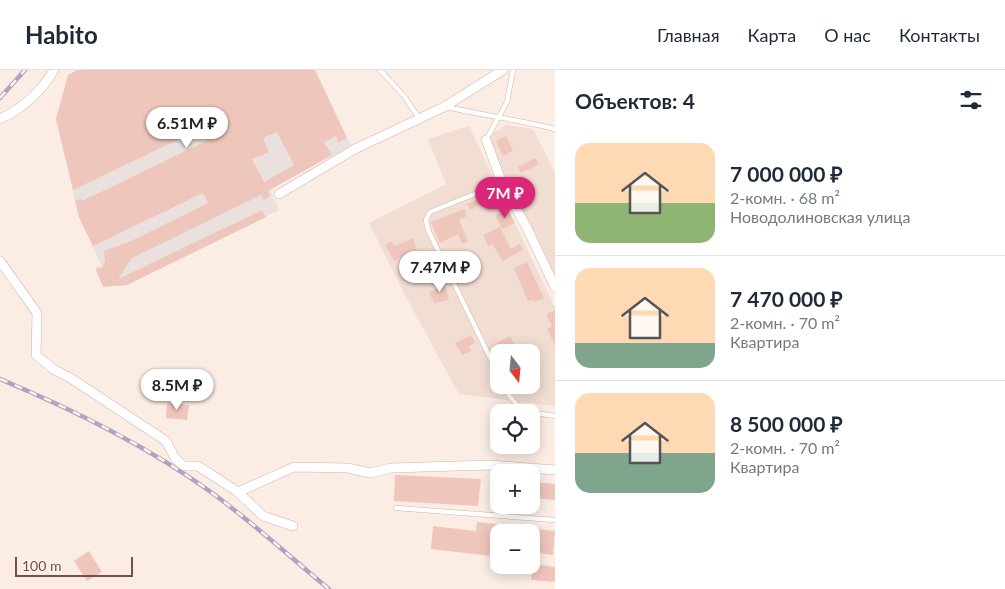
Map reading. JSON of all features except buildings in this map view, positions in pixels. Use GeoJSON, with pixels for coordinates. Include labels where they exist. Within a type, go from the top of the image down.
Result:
{"type":"FeatureCollection","features":[{"type":"Feature","properties":{"kind":"street"},"geometry":{"type":"LineString","coordinates":[[0,119],[29,100],[48,80],[54,70]]}},
{"type":"Feature","properties":{"kind":"street"},"geometry":{"type":"LineString","coordinates":[[279,194],[355,149],[444,107],[503,70]]}},
{"type":"Feature","properties":{"kind":"street"},"geometry":{"type":"LineString","coordinates":[[486,140],[502,183],[527,228],[555,287]]}},
{"type":"Feature","properties":{"kind":"street"},"geometry":{"type":"LineString","coordinates":[[0,261],[37,313],[36,355],[54,369],[166,441],[175,458],[184,466],[198,466],[238,492],[263,516],[293,526]]}},
{"type":"Feature","properties":{"kind":"street"},"geometry":{"type":"LineString","coordinates":[[238,492],[294,466],[348,468],[370,473],[391,468],[490,465],[555,470]]}},
{"type":"Feature","properties":{"kind":"lane"},"geometry":{"type":"LineString","coordinates":[[380,70],[404,96],[420,119]]}},
{"type":"Feature","properties":{"kind":"lane"},"geometry":{"type":"LineString","coordinates":[[486,140],[507,102],[514,70]]}},
{"type":"Feature","properties":{"kind":"lane"},"geometry":{"type":"LineString","coordinates":[[444,107],[499,119],[523,121],[555,130]]}},
{"type":"Feature","properties":{"kind":"lane"},"geometry":{"type":"LineString","coordinates":[[490,357],[428,230],[426,220],[430,212],[502,183]]}},
{"type":"Feature","properties":{"kind":"lane"},"geometry":{"type":"LineString","coordinates":[[508,394],[520,408],[534,414],[555,416]]}},
{"type":"Feature","properties":{"kind":"lane"},"geometry":{"type":"LineString","coordinates":[[396,508],[555,520]]}},
{"type":"Feature","properties":{"kind":"shaded area"},"geometry":{"type":"Polygon","coordinates":[[[78,70],[315,70],[351,146],[270,189],[279,210],[127,285],[111,286],[79,217],[56,119],[68,75],[78,70]]]}},
{"type":"Feature","properties":{"kind":"shaded area"},"geometry":{"type":"Polygon","coordinates":[[[507,125],[533,129],[555,172],[555,287],[487,136],[507,125]]]}},
{"type":"Feature","properties":{"kind":"shaded area"},"geometry":{"type":"Polygon","coordinates":[[[469,126],[555,308],[555,406],[459,394],[407,299],[369,223],[446,184],[428,139],[469,126]]]}},
{"type":"Feature","properties":{"kind":"railway"},"geometry":{"type":"LineString","coordinates":[[0,98],[25,70]]}},
{"type":"Feature","properties":{"kind":"railway"},"geometry":{"type":"LineString","coordinates":[[0,379],[107,429],[159,458],[239,513],[329,589]]}}]}
